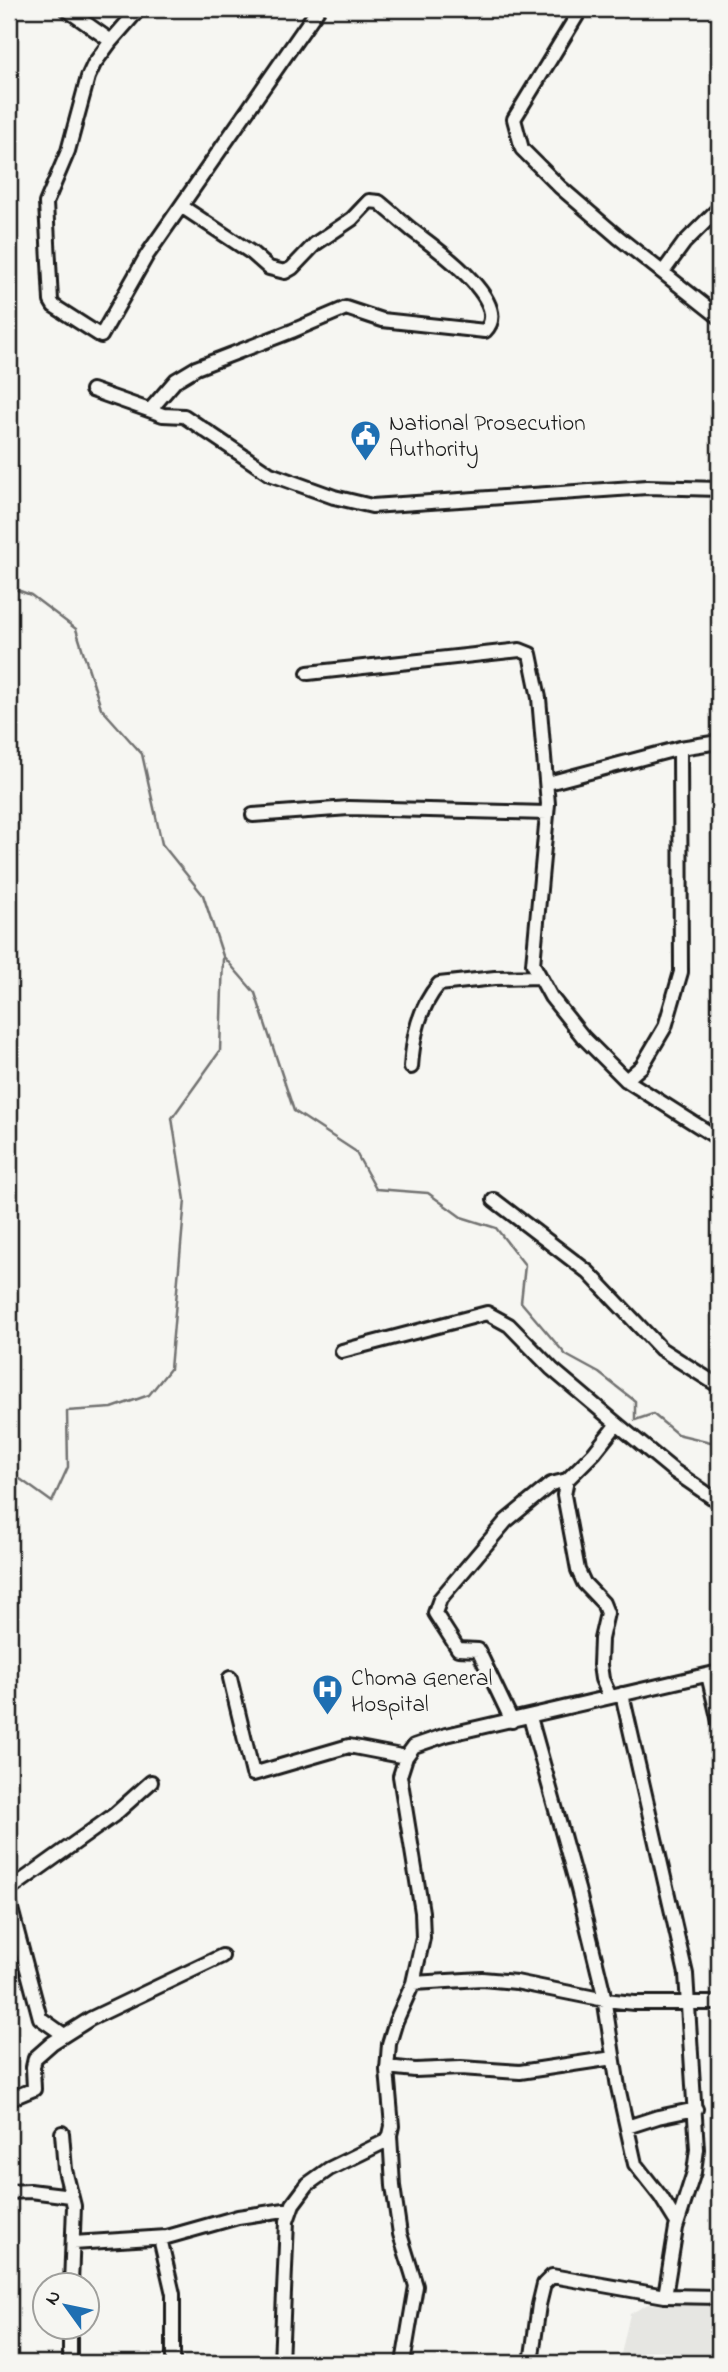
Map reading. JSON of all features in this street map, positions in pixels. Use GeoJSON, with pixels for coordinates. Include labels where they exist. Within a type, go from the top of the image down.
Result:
{"type":"FeatureCollection","features":[{"type":"Feature","properties":{"kind":"street"},"geometry":{"type":"LineString","coordinates":[[66,9],[111,41]]}},
{"type":"Feature","properties":{"kind":"street"},"geometry":{"type":"LineString","coordinates":[[139,9],[94,64],[68,151],[46,203],[49,291],[54,306],[101,336],[147,255],[318,9]]}},
{"type":"Feature","properties":{"kind":"street"},"geometry":{"type":"LineString","coordinates":[[581,9],[514,119],[522,149],[560,187],[618,237],[719,317]]}},
{"type":"Feature","properties":{"kind":"street"},"geometry":{"type":"LineString","coordinates":[[150,410],[176,380],[196,368],[346,308],[382,320],[425,326],[482,331],[488,329],[491,323],[491,309],[486,300],[456,262],[379,202],[369,201],[352,219],[315,244],[285,272],[269,268],[252,253],[181,206]]}},
{"type":"Feature","properties":{"kind":"street"},"geometry":{"type":"LineString","coordinates":[[663,272],[684,243],[719,208]]}},
{"type":"Feature","properties":{"kind":"street"},"geometry":{"type":"LineString","coordinates":[[92,390],[163,415],[184,416],[270,474],[334,497],[372,506],[646,487],[719,489]]}},
{"type":"Feature","properties":{"kind":"street"},"geometry":{"type":"LineString","coordinates":[[309,673],[520,650],[530,654],[539,698],[548,783],[533,964],[551,997],[583,1037],[626,1080],[719,1139]]}},
{"type":"Feature","properties":{"kind":"street"},"geometry":{"type":"LineString","coordinates":[[548,783],[680,748],[719,743]]}},
{"type":"Feature","properties":{"kind":"street"},"geometry":{"type":"LineString","coordinates":[[626,1080],[642,1066],[659,1039],[681,972],[680,748]]}},
{"type":"Feature","properties":{"kind":"street"},"geometry":{"type":"LineString","coordinates":[[253,816],[349,808],[547,813]]}},
{"type":"Feature","properties":{"kind":"street"},"geometry":{"type":"LineString","coordinates":[[411,1067],[413,1037],[426,999],[439,984],[495,978],[540,977]]}},
{"type":"Feature","properties":{"kind":"street"},"geometry":{"type":"LineString","coordinates":[[494,1200],[587,1272],[656,1345],[719,1386]]}},
{"type":"Feature","properties":{"kind":"street"},"geometry":{"type":"LineString","coordinates":[[342,1351],[487,1313],[509,1325],[552,1369],[617,1424],[674,1471],[719,1502]]}},
{"type":"Feature","properties":{"kind":"street"},"geometry":{"type":"LineString","coordinates":[[617,1424],[594,1453],[567,1480],[564,1487],[565,1506],[578,1570],[584,1583],[603,1603],[607,1613],[601,1639],[602,1679],[616,1696],[680,1948],[689,2001],[696,2109],[696,2158],[677,2223],[665,2296]]}},
{"type":"Feature","properties":{"kind":"street"},"geometry":{"type":"LineString","coordinates":[[512,1721],[478,1650],[458,1649],[435,1614],[440,1599],[506,1521],[551,1484],[567,1480]]}},
{"type":"Feature","properties":{"kind":"street"},"geometry":{"type":"LineString","coordinates":[[404,2363],[416,2286],[400,2234],[394,2198],[390,2135],[392,2111],[387,2067],[389,2045],[396,2021],[413,1983],[423,1938],[422,1912],[400,1776],[406,1757],[414,1746],[446,1735],[714,1673],[719,1722]]}},
{"type":"Feature","properties":{"kind":"street"},"geometry":{"type":"LineString","coordinates":[[230,1678],[253,1774],[349,1746],[406,1757]]}},
{"type":"Feature","properties":{"kind":"street"},"geometry":{"type":"LineString","coordinates":[[530,1717],[578,1889],[605,2000],[612,2058],[635,2164],[662,2197],[677,2223]]}},
{"type":"Feature","properties":{"kind":"street"},"geometry":{"type":"LineString","coordinates":[[9,1890],[114,1815],[151,1782]]}},
{"type":"Feature","properties":{"kind":"street"},"geometry":{"type":"LineString","coordinates":[[9,1901],[40,2018],[64,2035]]}},
{"type":"Feature","properties":{"kind":"street"},"geometry":{"type":"LineString","coordinates":[[10,2099],[34,2089],[35,2058],[52,2043],[90,2019],[222,1956]]}},
{"type":"Feature","properties":{"kind":"street"},"geometry":{"type":"LineString","coordinates":[[413,1983],[459,1979],[516,1982],[605,2000],[653,2004],[689,2001],[719,2003]]}},
{"type":"Feature","properties":{"kind":"street"},"geometry":{"type":"LineString","coordinates":[[387,2067],[520,2072],[612,2058]]}},
{"type":"Feature","properties":{"kind":"street"},"geometry":{"type":"LineString","coordinates":[[627,2127],[696,2109]]}},
{"type":"Feature","properties":{"kind":"street"},"geometry":{"type":"LineString","coordinates":[[62,2133],[65,2170],[74,2206],[72,2270]]}},
{"type":"Feature","properties":{"kind":"street"},"geometry":{"type":"LineString","coordinates":[[281,2363],[287,2221],[291,2209],[308,2184],[329,2169],[386,2141],[390,2135]]}},
{"type":"Feature","properties":{"kind":"street"},"geometry":{"type":"LineString","coordinates":[[9,2192],[30,2191],[71,2196]]}},
{"type":"Feature","properties":{"kind":"street"},"geometry":{"type":"LineString","coordinates":[[73,2242],[160,2238],[238,2217],[291,2209]]}},
{"type":"Feature","properties":{"kind":"street"},"geometry":{"type":"LineString","coordinates":[[160,2238],[173,2294],[173,2363]]}},
{"type":"Feature","properties":{"kind":"street"},"geometry":{"type":"LineString","coordinates":[[531,2363],[539,2305],[544,2284],[549,2278],[665,2296],[719,2297]]}},
{"type":"Feature","properties":{"kind":"street"},"geometry":{"type":"LineString","coordinates":[[70,2340],[70,2363]]}},
{"type":"Feature","properties":{"kind":"shaded area"},"geometry":{"type":"Polygon","coordinates":[[[648,2304],[719,2306],[719,2363],[619,2363],[630,2314],[648,2304]]]}},
{"type":"Feature","properties":{"kind":"waterway"},"geometry":{"type":"LineString","coordinates":[[9,587],[31,595],[76,629],[101,708],[142,754],[162,844],[203,895],[223,956],[255,993],[294,1111],[355,1151],[376,1189],[428,1193],[461,1217],[496,1228],[525,1265],[521,1302],[566,1355],[599,1373],[635,1401],[635,1420],[653,1414],[677,1434],[719,1444]]}},
{"type":"Feature","properties":{"kind":"waterway"},"geometry":{"type":"LineString","coordinates":[[9,1471],[52,1502],[68,1467],[67,1411],[112,1408],[149,1395],[170,1369],[185,1200],[172,1118],[220,1051],[223,957]]}},
{"type":"Feature","properties":{"kind":"place","name":"National Prosecution Authority"},"geometry":{"type":"Point","coordinates":[366,462]}},
{"type":"Feature","properties":{"kind":"place","name":"Choma General Hospital"},"geometry":{"type":"Point","coordinates":[328,1717]}}]}
